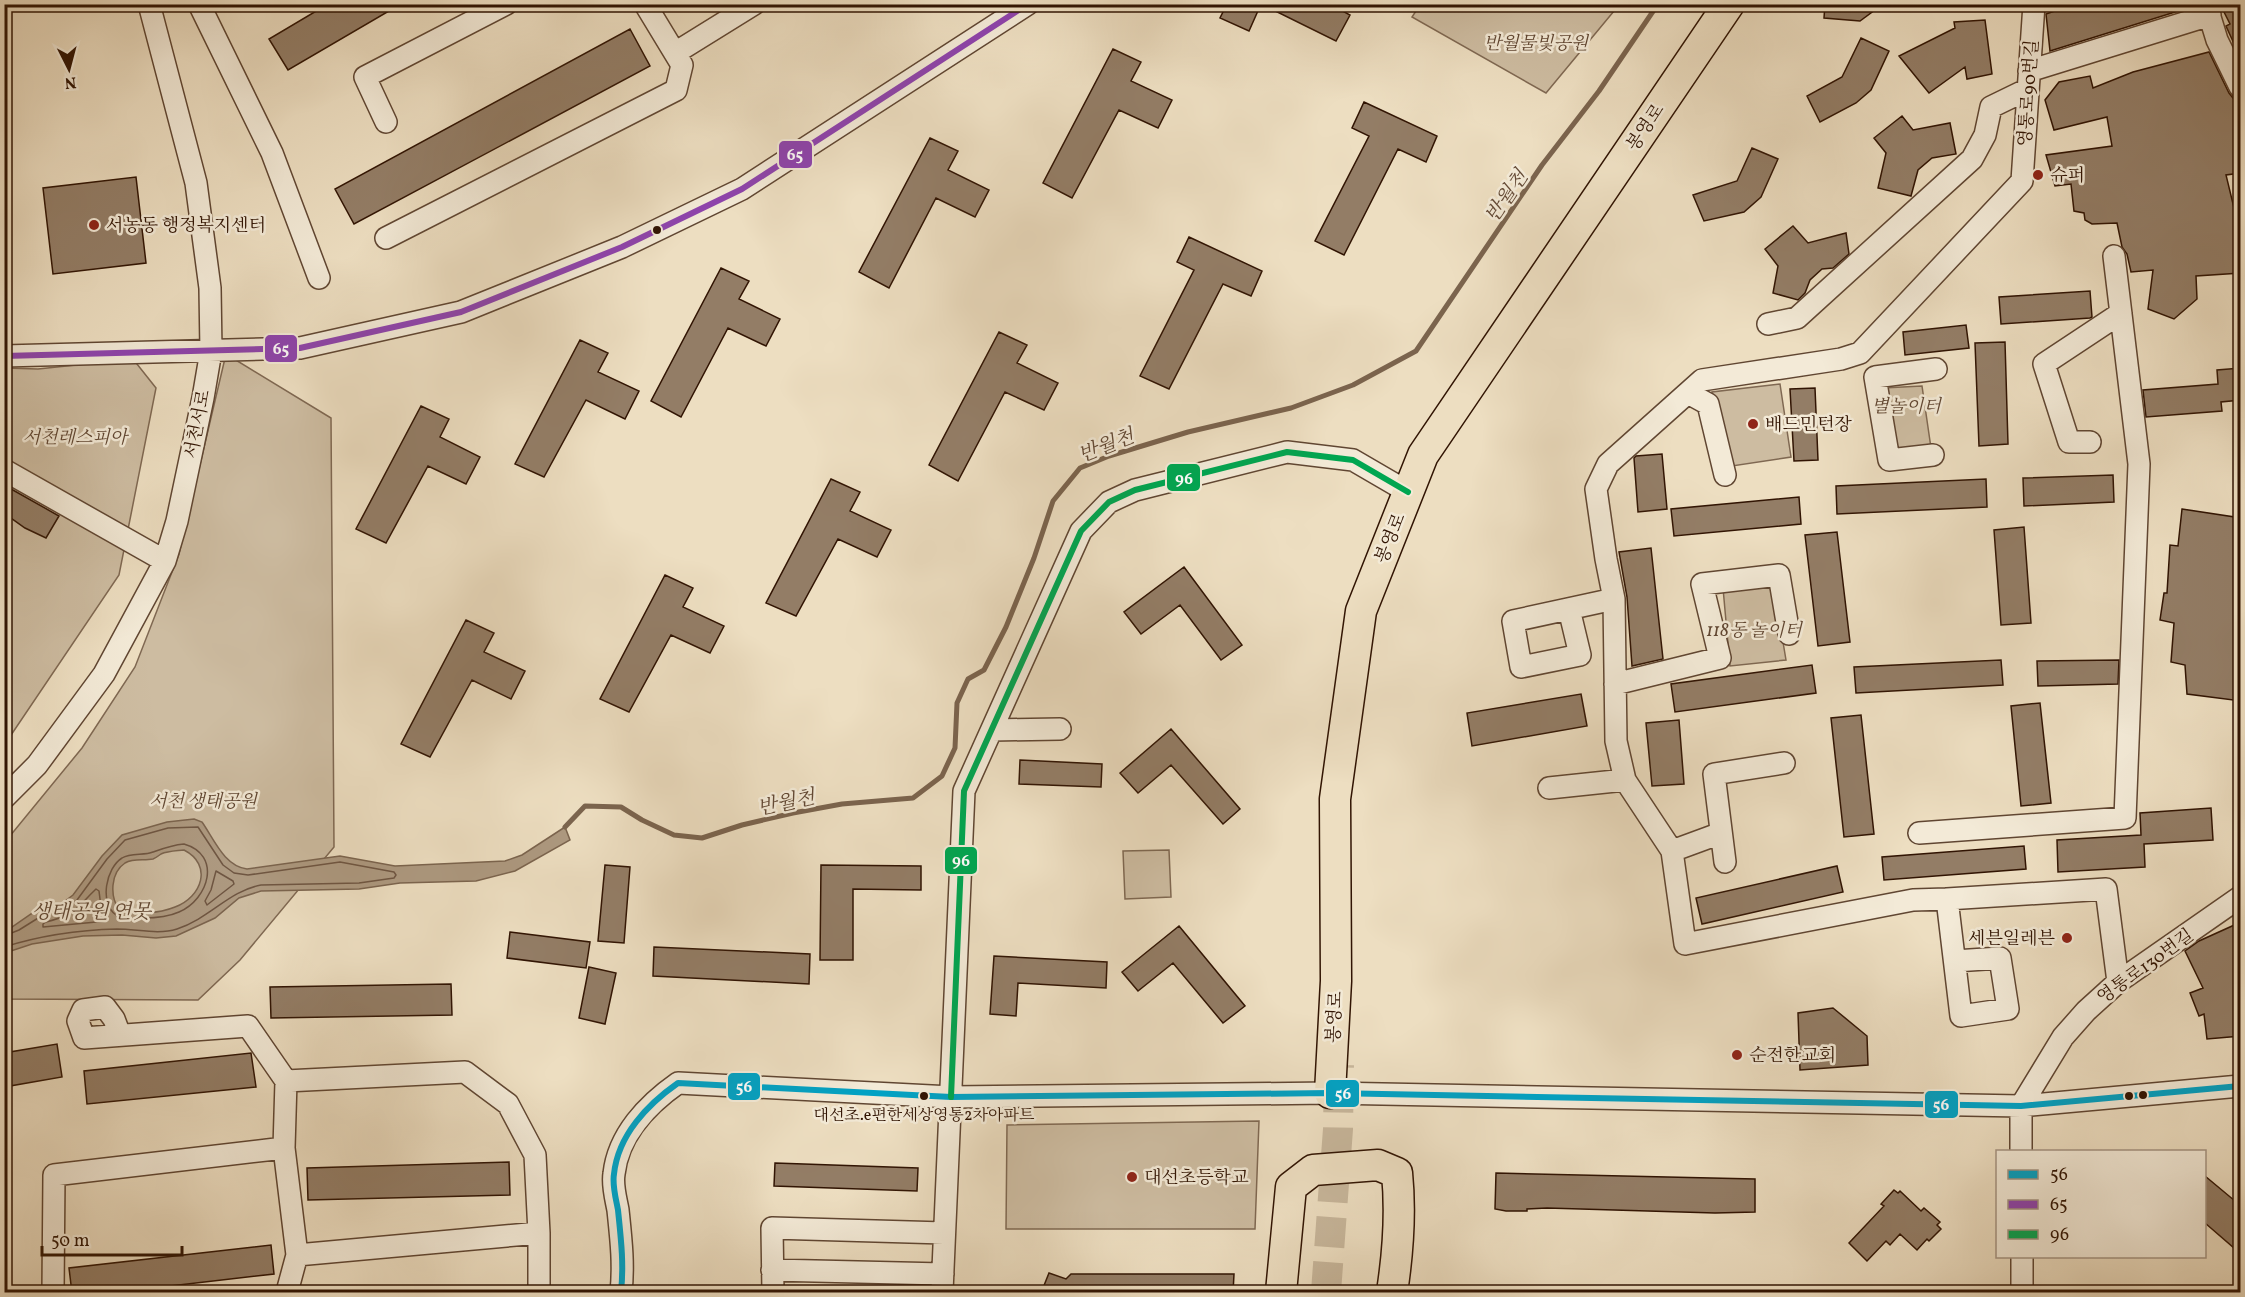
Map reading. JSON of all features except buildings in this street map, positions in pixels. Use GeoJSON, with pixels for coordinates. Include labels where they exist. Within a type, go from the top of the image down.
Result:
{"type":"FeatureCollection","features":[{"type":"Feature","properties":{"kind":"highway","name":"봉영로"},"geometry":{"type":"LineString","coordinates":[[1330,1093],[1336,981],[1335,799],[1361,611],[1423,455],[1729,4]]}},
{"type":"Feature","properties":{"kind":"highway"},"geometry":{"type":"LineString","coordinates":[[1281,1293],[1291,1187],[1313,1170],[1378,1165],[1397,1173],[1400,1198],[1397,1259],[1392,1293]]}},
{"type":"Feature","properties":{"kind":"street","name":"서천서로"},"geometry":{"type":"LineString","coordinates":[[4,798],[37,765],[104,674],[165,561],[177,521],[203,398],[211,351],[210,288],[196,183],[149,4]]}},
{"type":"Feature","properties":{"kind":"street"},"geometry":{"type":"LineString","coordinates":[[199,4],[272,153],[319,278]]}},
{"type":"Feature","properties":{"kind":"street"},"geometry":{"type":"LineString","coordinates":[[386,122],[365,76],[506,4]]}},
{"type":"Feature","properties":{"kind":"street"},"geometry":{"type":"LineString","coordinates":[[386,238],[676,90],[682,65],[645,4]]}},
{"type":"Feature","properties":{"kind":"street"},"geometry":{"type":"LineString","coordinates":[[675,53],[754,4]]}},
{"type":"Feature","properties":{"kind":"street"},"geometry":{"type":"LineString","coordinates":[[4,356],[300,348],[461,312],[622,247],[742,189],[1028,4]]}},
{"type":"Feature","properties":{"kind":"street","name":"영통로90번길"},"geometry":{"type":"LineString","coordinates":[[1688,393],[1702,380],[1841,359],[1860,353],[2022,181],[2034,4]]}},
{"type":"Feature","properties":{"kind":"street"},"geometry":{"type":"LineString","coordinates":[[1768,324],[1797,318],[1972,159],[1985,135],[1991,107],[2029,80],[2208,10],[2217,40],[2241,87]]}},
{"type":"Feature","properties":{"kind":"street"},"geometry":{"type":"LineString","coordinates":[[1919,833],[2125,818],[2139,464],[2114,256]]}},
{"type":"Feature","properties":{"kind":"street"},"geometry":{"type":"LineString","coordinates":[[2090,442],[2070,442],[2044,364],[2121,313]]}},
{"type":"Feature","properties":{"kind":"street"},"geometry":{"type":"LineString","coordinates":[[1933,454],[1889,460],[1875,377],[1936,369]]}},
{"type":"Feature","properties":{"kind":"street"},"geometry":{"type":"LineString","coordinates":[[1725,475],[1708,404],[1688,393],[1608,464],[1596,489],[1614,599],[1617,741],[1624,780],[1672,850],[1685,944],[1913,900],[2106,889],[2118,982]]}},
{"type":"Feature","properties":{"kind":"street"},"geometry":{"type":"LineString","coordinates":[[772,1270],[942,1283],[964,790],[1081,531],[1110,502],[1135,490],[1287,452],[1353,460],[1408,492]]}},
{"type":"Feature","properties":{"kind":"street"},"geometry":{"type":"LineString","coordinates":[[4,470],[165,561]]}},
{"type":"Feature","properties":{"kind":"street"},"geometry":{"type":"LineString","coordinates":[[1615,684],[1720,658],[1702,584],[1779,575],[1789,634]]}},
{"type":"Feature","properties":{"kind":"street"},"geometry":{"type":"LineString","coordinates":[[1569,609],[1614,599]]}},
{"type":"Feature","properties":{"kind":"street"},"geometry":{"type":"LineString","coordinates":[[992,730],[1060,729]]}},
{"type":"Feature","properties":{"kind":"street"},"geometry":{"type":"LineString","coordinates":[[1725,862],[1713,774],[1784,764]]}},
{"type":"Feature","properties":{"kind":"street"},"geometry":{"type":"LineString","coordinates":[[1549,788],[1624,780]]}},
{"type":"Feature","properties":{"kind":"street"},"geometry":{"type":"LineString","coordinates":[[1672,850],[1721,833]]}},
{"type":"Feature","properties":{"kind":"street","name":"영통로130번길"},"geometry":{"type":"LineString","coordinates":[[2021,1106],[2063,1036],[2086,1011],[2118,982],[2241,897]]}},
{"type":"Feature","properties":{"kind":"street"},"geometry":{"type":"LineString","coordinates":[[1947,899],[1955,961]]}},
{"type":"Feature","properties":{"kind":"street"},"geometry":{"type":"LineString","coordinates":[[120,1035],[248,1026],[286,1080],[284,1148],[297,1255],[287,1293]]}},
{"type":"Feature","properties":{"kind":"street"},"geometry":{"type":"LineString","coordinates":[[286,1080],[465,1072],[508,1104],[535,1155],[539,1293]]}},
{"type":"Feature","properties":{"kind":"street"},"geometry":{"type":"LineString","coordinates":[[621,1293],[624,1266],[613,1175],[620,1145],[641,1115],[678,1083],[951,1097],[1330,1093],[2021,1106],[2241,1086]]}},
{"type":"Feature","properties":{"kind":"street"},"geometry":{"type":"LineString","coordinates":[[2021,1106],[2021,1150]]}},
{"type":"Feature","properties":{"kind":"street"},"geometry":{"type":"LineString","coordinates":[[53,1293],[54,1174],[284,1148]]}},
{"type":"Feature","properties":{"kind":"street"},"geometry":{"type":"LineString","coordinates":[[773,1293],[772,1228],[944,1233]]}},
{"type":"Feature","properties":{"kind":"street"},"geometry":{"type":"LineString","coordinates":[[297,1255],[539,1233]]}},
{"type":"Feature","properties":{"kind":"street"},"geometry":{"type":"LineString","coordinates":[[2022,1258],[2022,1293]]}},
{"type":"Feature","properties":{"kind":"green space","name":"반월물빛공원"},"geometry":{"type":"Polygon","coordinates":[[[1420,5],[1619,5],[1546,93],[1412,17],[1420,5]]]}},
{"type":"Feature","properties":{"kind":"green space","name":"서천 생태공원"},"geometry":{"type":"Polygon","coordinates":[[[226,354],[331,418],[334,847],[240,960],[198,1000],[5,999],[5,842],[82,748],[135,667],[179,554],[226,354]]]}},
{"type":"Feature","properties":{"kind":"green space","name":"서천레스피아"},"geometry":{"type":"Polygon","coordinates":[[[133,359],[156,388],[119,575],[5,744],[5,368],[38,369],[133,359]]]}},
{"type":"Feature","properties":{"kind":"green space","name":"배드민턴장"},"geometry":{"type":"Polygon","coordinates":[[[1780,384],[1791,457],[1732,466],[1712,392],[1780,384]]]}},
{"type":"Feature","properties":{"kind":"green space","name":"별놀이터"},"geometry":{"type":"Polygon","coordinates":[[[1922,386],[1931,448],[1897,452],[1883,388],[1922,386]]]}},
{"type":"Feature","properties":{"kind":"green space","name":"118동 놀이터"},"geometry":{"type":"Polygon","coordinates":[[[1773,582],[1786,660],[1730,666],[1723,588],[1773,582]]]}},
{"type":"Feature","properties":{"kind":"green space"},"geometry":{"type":"Polygon","coordinates":[[[1169,850],[1171,897],[1125,899],[1123,851],[1169,850]]]}},
{"type":"Feature","properties":{"kind":"green space","name":"대선초등학교"},"geometry":{"type":"Polygon","coordinates":[[[1259,1121],[1255,1229],[1006,1229],[1007,1125],[1259,1121]]]}},
{"type":"Feature","properties":{"kind":"water","name":"생태공원 연못"},"geometry":{"type":"Polygon","coordinates":[[[194,819],[202,822],[226,857],[239,867],[247,869],[340,856],[395,866],[505,861],[522,855],[565,827],[570,840],[515,871],[476,881],[400,883],[359,889],[261,891],[239,898],[215,918],[176,936],[156,938],[122,935],[83,936],[32,944],[5,953],[5,932],[31,914],[61,904],[73,895],[102,856],[122,835],[167,822],[194,819]],[[184,850],[172,851],[153,859],[125,863],[116,873],[113,885],[114,898],[119,909],[140,913],[155,912],[184,902],[192,896],[200,880],[199,864],[184,850]]]}},
{"type":"Feature","properties":{"kind":"waterway","name":"반월천"},"geometry":{"type":"LineString","coordinates":[[565,827],[585,806],[621,807],[674,835],[702,838],[742,825],[793,813],[842,804],[913,798],[942,776],[955,748],[957,703],[968,679],[984,670],[1006,627],[1034,558],[1053,501],[1080,468],[1109,456],[1188,432],[1291,408],[1353,385],[1416,351],[1542,165],[1599,91],[1658,4]]}},
{"type":"Feature","properties":{"kind":"tunnel"},"geometry":{"type":"LineString","coordinates":[[1326,1292],[1338,1129],[1339,1065]]}},
{"type":"Feature","properties":{"kind":"transit line","name":"65"},"geometry":{"type":"LineString","coordinates":[[4,356],[300,348],[461,312],[622,247],[742,189],[1028,4]]}},
{"type":"Feature","properties":{"kind":"transit line","name":"96"},"geometry":{"type":"LineString","coordinates":[[951,1097],[964,791],[1081,531],[1109,502],[1135,490],[1287,452],[1353,460],[1408,492]]}},
{"type":"Feature","properties":{"kind":"transit line","name":"56"},"geometry":{"type":"LineString","coordinates":[[621,1292],[622,1251],[614,1192],[617,1160],[621,1146],[636,1122],[678,1083],[951,1097],[1330,1093],[2021,1106],[2240,1086]]}},
{"type":"Feature","properties":{"kind":"place","name":"슈퍼"},"geometry":{"type":"Point","coordinates":[2038,175]}},
{"type":"Feature","properties":{"kind":"place","name":"서농동 행정복지센터"},"geometry":{"type":"Point","coordinates":[94,225]}},
{"type":"Feature","properties":{"kind":"place","name":"배드민턴장"},"geometry":{"type":"Point","coordinates":[1753,424]}},
{"type":"Feature","properties":{"kind":"place","name":"세븐일레븐"},"geometry":{"type":"Point","coordinates":[2067,938]}},
{"type":"Feature","properties":{"kind":"place","name":"순전한교회"},"geometry":{"type":"Point","coordinates":[1737,1055]}},
{"type":"Feature","properties":{"kind":"place","name":"대선초.e편한세상영통2차아파트"},"geometry":{"type":"Point","coordinates":[924,1096]}},
{"type":"Feature","properties":{"kind":"place","name":"대선초등학교"},"geometry":{"type":"Point","coordinates":[1132,1177]}}]}
